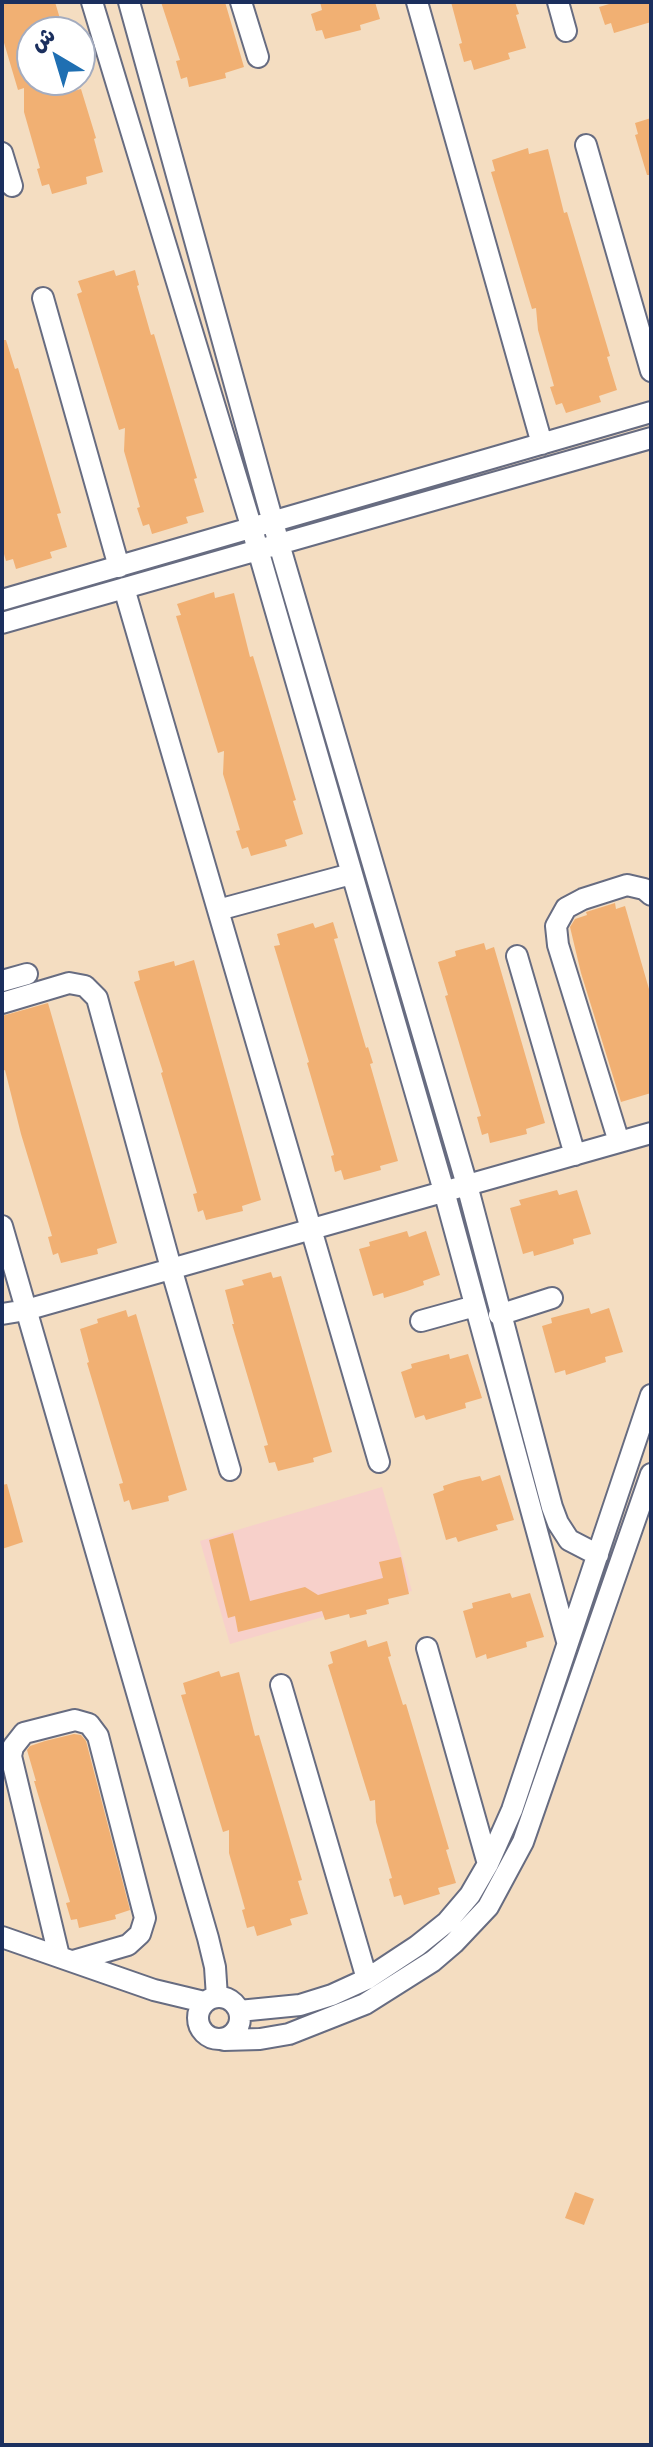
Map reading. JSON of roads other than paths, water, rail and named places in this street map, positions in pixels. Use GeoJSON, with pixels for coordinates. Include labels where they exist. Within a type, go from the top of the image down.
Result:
{"type":"FeatureCollection","features":[{"type":"Feature","properties":{"kind":"street"},"geometry":{"type":"LineString","coordinates":[[92,2],[252,529],[444,1191],[567,1641]]}},
{"type":"Feature","properties":{"kind":"street"},"geometry":{"type":"LineString","coordinates":[[129,2],[273,523],[467,1185],[499,1315],[558,1523],[569,1540],[598,1555]]}},
{"type":"Feature","properties":{"kind":"street"},"geometry":{"type":"LineString","coordinates":[[241,2],[258,57]]}},
{"type":"Feature","properties":{"kind":"street"},"geometry":{"type":"LineString","coordinates":[[417,2],[542,444]]}},
{"type":"Feature","properties":{"kind":"street"},"geometry":{"type":"LineString","coordinates":[[558,2],[566,31]]}},
{"type":"Feature","properties":{"kind":"street"},"geometry":{"type":"LineString","coordinates":[[586,145],[651,371]]}},
{"type":"Feature","properties":{"kind":"street"},"geometry":{"type":"LineString","coordinates":[[2,153],[12,186]]}},
{"type":"Feature","properties":{"kind":"street"},"geometry":{"type":"LineString","coordinates":[[43,298],[119,567]]}},
{"type":"Feature","properties":{"kind":"street"},"geometry":{"type":"LineString","coordinates":[[2,600],[651,412]]}},
{"type":"Feature","properties":{"kind":"street"},"geometry":{"type":"LineString","coordinates":[[2,623],[651,438]]}},
{"type":"Feature","properties":{"kind":"street"},"geometry":{"type":"LineString","coordinates":[[124,588],[379,1462]]}},
{"type":"Feature","properties":{"kind":"street"},"geometry":{"type":"LineString","coordinates":[[218,910],[351,874]]}},
{"type":"Feature","properties":{"kind":"street"},"geometry":{"type":"LineString","coordinates":[[619,1142],[558,945],[556,926],[566,908],[583,899],[627,885],[644,889],[651,895]]}},
{"type":"Feature","properties":{"kind":"street"},"geometry":{"type":"LineString","coordinates":[[517,956],[575,1155]]}},
{"type":"Feature","properties":{"kind":"street"},"geometry":{"type":"LineString","coordinates":[[2,981],[27,974]]}},
{"type":"Feature","properties":{"kind":"street"},"geometry":{"type":"LineString","coordinates":[[2,1003],[69,983],[85,986],[97,998],[230,1470]]}},
{"type":"Feature","properties":{"kind":"street"},"geometry":{"type":"LineString","coordinates":[[2,1314],[26,1310],[651,1133]]}},
{"type":"Feature","properties":{"kind":"street"},"geometry":{"type":"LineString","coordinates":[[2,1226],[208,1938],[215,1967],[210,2000],[197,2016],[205,2035],[224,2040],[289,2034],[365,2004],[433,1961],[463,1935],[488,1907],[523,1842],[651,1474]]}},
{"type":"Feature","properties":{"kind":"street"},"geometry":{"type":"LineString","coordinates":[[499,1315],[552,1298]]}},
{"type":"Feature","properties":{"kind":"street"},"geometry":{"type":"LineString","coordinates":[[421,1321],[475,1306]]}},
{"type":"Feature","properties":{"kind":"street"},"geometry":{"type":"LineString","coordinates":[[239,2011],[300,2005],[367,1979],[447,1922],[470,1895],[488,1864],[512,1810],[651,1395]]}},
{"type":"Feature","properties":{"kind":"street"},"geometry":{"type":"LineString","coordinates":[[427,1648],[488,1864]]}},
{"type":"Feature","properties":{"kind":"street"},"geometry":{"type":"LineString","coordinates":[[281,1685],[367,1979]]}},
{"type":"Feature","properties":{"kind":"street"},"geometry":{"type":"LineString","coordinates":[[75,1720],[89,1724],[98,1736],[145,1918],[140,1934],[128,1945],[66,1958],[11,1756],[13,1747],[24,1733],[75,1720]]}},
{"type":"Feature","properties":{"kind":"street"},"geometry":{"type":"LineString","coordinates":[[2,1937],[154,1990],[210,2000],[231,2000],[239,2011],[239,2026],[224,2040]]}},
{"type":"Feature","properties":{"kind":"street"},"geometry":{"type":"LineString","coordinates":[[154,1990],[198,2023]]}}]}
